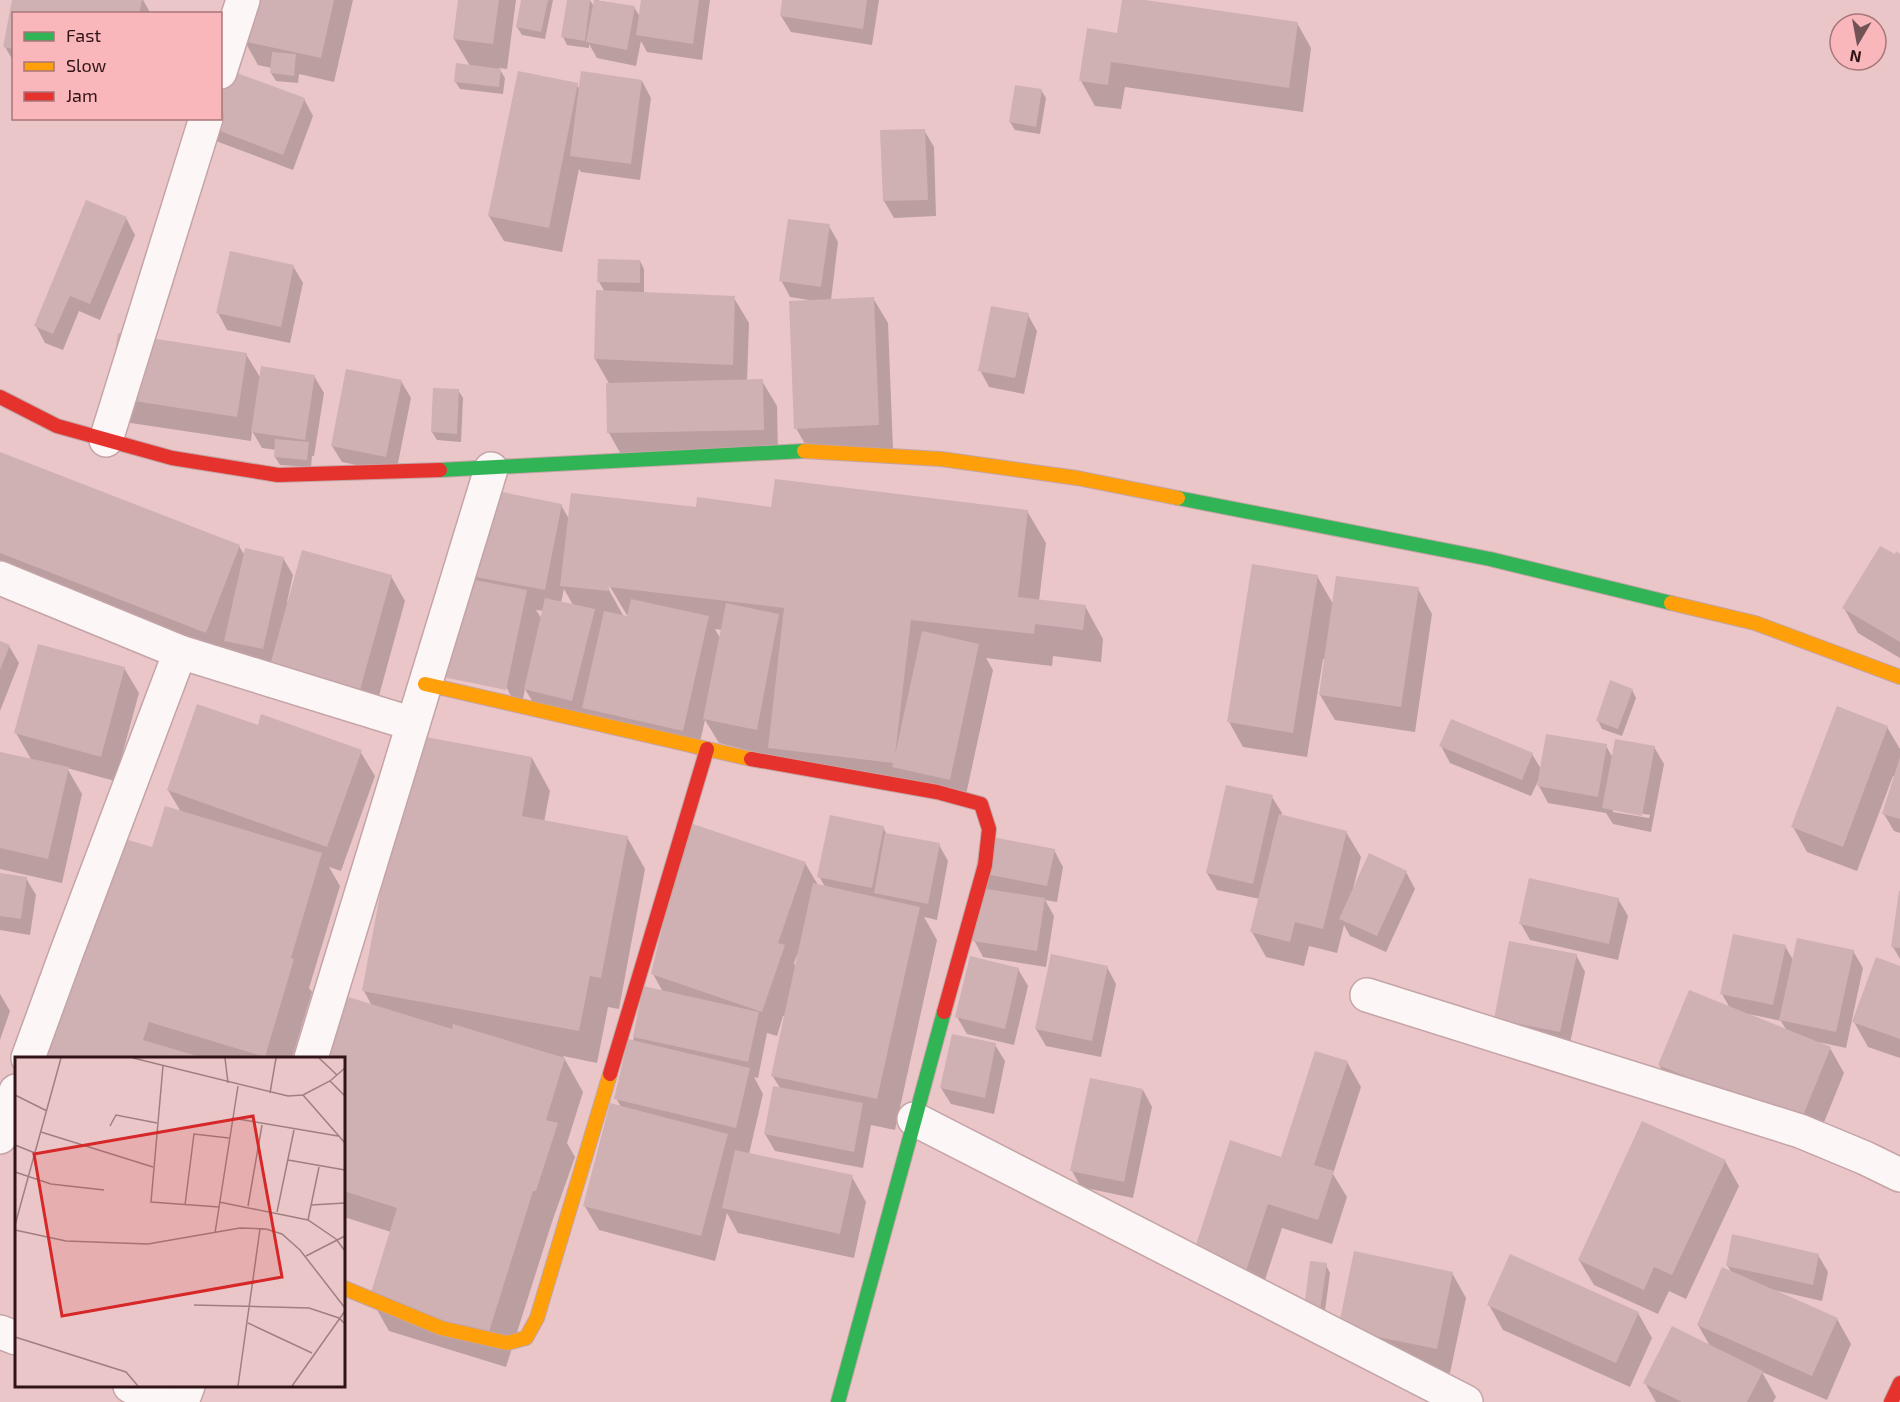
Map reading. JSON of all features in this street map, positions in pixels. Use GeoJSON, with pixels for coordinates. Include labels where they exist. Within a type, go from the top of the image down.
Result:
{"type":"FeatureCollection","features":[{"type":"Feature","properties":{"kind":"street"},"geometry":{"type":"LineString","coordinates":[[222,66],[243,0]]}},
{"type":"Feature","properties":{"kind":"street"},"geometry":{"type":"LineString","coordinates":[[106,440],[205,120]]}},
{"type":"Feature","properties":{"kind":"street"},"geometry":{"type":"LineString","coordinates":[[0,397],[57,426],[106,440],[172,458],[278,475],[491,469],[810,452],[941,459],[1077,478],[1490,559],[1744,620],[1900,677]]}},
{"type":"Feature","properties":{"kind":"street"},"geometry":{"type":"LineString","coordinates":[[312,1057],[491,469]]}},
{"type":"Feature","properties":{"kind":"street"},"geometry":{"type":"LineString","coordinates":[[0,578],[180,652],[413,724]]}},
{"type":"Feature","properties":{"kind":"street"},"geometry":{"type":"LineString","coordinates":[[29,1057],[180,652]]}},
{"type":"Feature","properties":{"kind":"street"},"geometry":{"type":"LineString","coordinates":[[425,684],[773,764],[937,792],[981,804],[989,829],[985,865],[838,1402]]}},
{"type":"Feature","properties":{"kind":"street"},"geometry":{"type":"LineString","coordinates":[[345,1288],[441,1328],[507,1342],[526,1338],[537,1318],[707,748]]}},
{"type":"Feature","properties":{"kind":"street"},"geometry":{"type":"LineString","coordinates":[[1366,995],[1800,1131],[1900,1175]]}},
{"type":"Feature","properties":{"kind":"street"},"geometry":{"type":"LineString","coordinates":[[0,1137],[15,1094]]}},
{"type":"Feature","properties":{"kind":"street"},"geometry":{"type":"LineString","coordinates":[[914,1119],[1466,1402]]}},
{"type":"Feature","properties":{"kind":"street"},"geometry":{"type":"LineString","coordinates":[[0,1332],[15,1338]]}},
{"type":"Feature","properties":{"kind":"street"},"geometry":{"type":"LineString","coordinates":[[1891,1402],[1900,1383]]}},
{"type":"Feature","properties":{"kind":"street"},"geometry":{"type":"LineString","coordinates":[[132,1387],[165,1402]]}},
{"type":"Feature","properties":{"kind":"street"},"geometry":{"type":"LineString","coordinates":[[182,1402],[188,1387]]}},
{"type":"Feature","properties":{"kind":"building"},"geometry":{"type":"Polygon","coordinates":[[[12,0],[142,0],[139,12],[12,12],[12,49],[3,47],[12,0]]]}},
{"type":"Feature","properties":{"kind":"building"},"geometry":{"type":"Polygon","coordinates":[[[251,0],[334,0],[321,58],[242,41],[251,0]]]}},
{"type":"Feature","properties":{"kind":"building"},"geometry":{"type":"Polygon","coordinates":[[[458,0],[499,0],[493,44],[453,39],[458,0]]]}},
{"type":"Feature","properties":{"kind":"building"},"geometry":{"type":"Polygon","coordinates":[[[521,0],[548,0],[541,32],[516,27],[521,0]]]}},
{"type":"Feature","properties":{"kind":"building"},"geometry":{"type":"Polygon","coordinates":[[[567,0],[590,0],[585,41],[561,37],[567,0]]]}},
{"type":"Feature","properties":{"kind":"building"},"geometry":{"type":"Polygon","coordinates":[[[594,0],[635,6],[627,50],[586,42],[594,0]]]}},
{"type":"Feature","properties":{"kind":"building"},"geometry":{"type":"Polygon","coordinates":[[[641,0],[699,0],[693,44],[636,35],[641,0]]]}},
{"type":"Feature","properties":{"kind":"building"},"geometry":{"type":"Polygon","coordinates":[[[782,0],[867,0],[863,29],[780,16],[782,0]]]}},
{"type":"Feature","properties":{"kind":"building"},"geometry":{"type":"Polygon","coordinates":[[[1122,0],[1145,0],[1298,22],[1289,88],[1111,62],[1108,85],[1079,81],[1087,28],[1117,33],[1122,0]]]}},
{"type":"Feature","properties":{"kind":"building"},"geometry":{"type":"Polygon","coordinates":[[[272,52],[296,54],[294,76],[270,73],[272,52]]]}},
{"type":"Feature","properties":{"kind":"building"},"geometry":{"type":"Polygon","coordinates":[[[456,63],[501,69],[499,87],[454,82],[456,63]]]}},
{"type":"Feature","properties":{"kind":"building"},"geometry":{"type":"Polygon","coordinates":[[[226,69],[305,98],[283,155],[204,125],[222,120],[222,78],[226,69]]]}},
{"type":"Feature","properties":{"kind":"building"},"geometry":{"type":"Polygon","coordinates":[[[518,71],[578,83],[549,228],[488,216],[518,71]]]}},
{"type":"Feature","properties":{"kind":"building"},"geometry":{"type":"Polygon","coordinates":[[[581,71],[642,80],[631,164],[570,156],[581,71]]]}},
{"type":"Feature","properties":{"kind":"building"},"geometry":{"type":"Polygon","coordinates":[[[1015,85],[1042,89],[1036,127],[1009,122],[1015,85]]]}},
{"type":"Feature","properties":{"kind":"building"},"geometry":{"type":"Polygon","coordinates":[[[925,129],[928,200],[883,201],[880,130],[925,129]]]}},
{"type":"Feature","properties":{"kind":"building"},"geometry":{"type":"Polygon","coordinates":[[[86,200],[127,217],[90,304],[70,296],[53,334],[34,326],[86,200]]]}},
{"type":"Feature","properties":{"kind":"building"},"geometry":{"type":"Polygon","coordinates":[[[788,219],[830,224],[821,287],[779,281],[788,219]]]}},
{"type":"Feature","properties":{"kind":"building"},"geometry":{"type":"Polygon","coordinates":[[[230,251],[294,265],[281,327],[216,313],[230,251]]]}},
{"type":"Feature","properties":{"kind":"building"},"geometry":{"type":"Polygon","coordinates":[[[598,259],[640,260],[640,283],[597,282],[598,259]]]}},
{"type":"Feature","properties":{"kind":"building"},"geometry":{"type":"Polygon","coordinates":[[[596,290],[735,296],[733,365],[594,359],[596,290]]]}},
{"type":"Feature","properties":{"kind":"building"},"geometry":{"type":"Polygon","coordinates":[[[874,297],[879,425],[794,429],[789,301],[874,297]]]}},
{"type":"Feature","properties":{"kind":"building"},"geometry":{"type":"Polygon","coordinates":[[[991,306],[1029,313],[1015,378],[978,371],[991,306]]]}},
{"type":"Feature","properties":{"kind":"building"},"geometry":{"type":"Polygon","coordinates":[[[118,333],[247,353],[237,417],[108,397],[118,333]]]}},
{"type":"Feature","properties":{"kind":"building"},"geometry":{"type":"Polygon","coordinates":[[[261,366],[315,375],[305,440],[251,432],[261,366]]]}},
{"type":"Feature","properties":{"kind":"building"},"geometry":{"type":"Polygon","coordinates":[[[346,369],[402,380],[386,457],[331,446],[346,369]]]}},
{"type":"Feature","properties":{"kind":"building"},"geometry":{"type":"Polygon","coordinates":[[[763,379],[764,430],[607,433],[606,383],[763,379]]]}},
{"type":"Feature","properties":{"kind":"building"},"geometry":{"type":"Polygon","coordinates":[[[433,388],[459,389],[457,434],[431,432],[433,388]]]}},
{"type":"Feature","properties":{"kind":"building"},"geometry":{"type":"Polygon","coordinates":[[[275,439],[309,442],[307,460],[274,457],[275,439]]]}},
{"type":"Feature","properties":{"kind":"building"},"geometry":{"type":"Polygon","coordinates":[[[0,452],[240,545],[206,633],[0,553],[0,452]]]}},
{"type":"Feature","properties":{"kind":"building"},"geometry":{"type":"Polygon","coordinates":[[[775,479],[1028,510],[1018,597],[1086,605],[1083,630],[1035,624],[1034,634],[911,620],[895,755],[922,631],[979,644],[950,780],[892,767],[893,763],[768,748],[784,608],[609,587],[608,591],[560,586],[571,493],[696,507],[697,497],[771,507],[775,479]]]}},
{"type":"Feature","properties":{"kind":"building"},"geometry":{"type":"Polygon","coordinates":[[[472,486],[562,504],[545,590],[455,573],[472,486]]]}},
{"type":"Feature","properties":{"kind":"building"},"geometry":{"type":"Polygon","coordinates":[[[1880,546],[1895,554],[1896,551],[1900,554],[1900,642],[1842,608],[1880,546]]]}},
{"type":"Feature","properties":{"kind":"building"},"geometry":{"type":"Polygon","coordinates":[[[245,548],[284,557],[263,649],[224,641],[245,548]]]}},
{"type":"Feature","properties":{"kind":"building"},"geometry":{"type":"Polygon","coordinates":[[[302,550],[392,575],[360,690],[270,665],[302,550]]]}},
{"type":"Feature","properties":{"kind":"building"},"geometry":{"type":"Polygon","coordinates":[[[1252,564],[1318,575],[1293,733],[1227,722],[1252,564]]]}},
{"type":"Feature","properties":{"kind":"building"},"geometry":{"type":"Polygon","coordinates":[[[450,575],[527,590],[506,690],[429,674],[450,575]]]}},
{"type":"Feature","properties":{"kind":"building"},"geometry":{"type":"Polygon","coordinates":[[[1336,576],[1419,587],[1401,707],[1319,695],[1336,576]]]}},
{"type":"Feature","properties":{"kind":"building"},"geometry":{"type":"Polygon","coordinates":[[[545,598],[595,609],[572,701],[524,689],[545,598]]]}},
{"type":"Feature","properties":{"kind":"building"},"geometry":{"type":"Polygon","coordinates":[[[631,599],[709,616],[683,731],[582,708],[604,611],[627,616],[631,599]]]}},
{"type":"Feature","properties":{"kind":"building"},"geometry":{"type":"Polygon","coordinates":[[[726,603],[779,614],[757,730],[703,719],[726,603]]]}},
{"type":"Feature","properties":{"kind":"building"},"geometry":{"type":"Polygon","coordinates":[[[0,641],[10,645],[0,670],[0,641]]]}},
{"type":"Feature","properties":{"kind":"building"},"geometry":{"type":"Polygon","coordinates":[[[38,644],[125,667],[101,757],[14,733],[38,644]]]}},
{"type":"Feature","properties":{"kind":"building"},"geometry":{"type":"Polygon","coordinates":[[[1610,680],[1633,689],[1618,729],[1596,721],[1610,680]]]}},
{"type":"Feature","properties":{"kind":"building"},"geometry":{"type":"Polygon","coordinates":[[[197,704],[258,725],[261,714],[362,750],[327,847],[167,790],[197,704]]]}},
{"type":"Feature","properties":{"kind":"building"},"geometry":{"type":"Polygon","coordinates":[[[1837,706],[1888,726],[1843,847],[1791,827],[1837,706]]]}},
{"type":"Feature","properties":{"kind":"building"},"geometry":{"type":"Polygon","coordinates":[[[1451,719],[1533,753],[1522,780],[1439,746],[1451,719]]]}},
{"type":"Feature","properties":{"kind":"building"},"geometry":{"type":"Polygon","coordinates":[[[410,734],[532,757],[522,816],[628,836],[601,978],[590,976],[579,1031],[362,991],[410,734]]]}},
{"type":"Feature","properties":{"kind":"building"},"geometry":{"type":"Polygon","coordinates":[[[1546,734],[1607,744],[1598,797],[1537,786],[1546,734]]]}},
{"type":"Feature","properties":{"kind":"building"},"geometry":{"type":"Polygon","coordinates":[[[1615,739],[1655,746],[1642,816],[1602,808],[1615,739]]]}},
{"type":"Feature","properties":{"kind":"building"},"geometry":{"type":"Polygon","coordinates":[[[0,752],[69,767],[48,859],[0,848],[0,752]]]}},
{"type":"Feature","properties":{"kind":"building"},"geometry":{"type":"Polygon","coordinates":[[[1900,757],[1900,819],[1882,814],[1900,757]]]}},
{"type":"Feature","properties":{"kind":"building"},"geometry":{"type":"Polygon","coordinates":[[[1226,785],[1273,795],[1253,884],[1206,873],[1226,785]]]}},
{"type":"Feature","properties":{"kind":"building"},"geometry":{"type":"Polygon","coordinates":[[[165,806],[322,853],[265,1057],[149,1022],[143,1040],[201,1057],[34,1057],[101,832],[152,847],[165,806]]]}},
{"type":"Feature","properties":{"kind":"building"},"geometry":{"type":"Polygon","coordinates":[[[1279,814],[1347,831],[1323,929],[1295,922],[1290,942],[1250,932],[1279,814]]]}},
{"type":"Feature","properties":{"kind":"building"},"geometry":{"type":"Polygon","coordinates":[[[830,815],[884,826],[872,888],[817,877],[830,815]]]}},
{"type":"Feature","properties":{"kind":"building"},"geometry":{"type":"Polygon","coordinates":[[[687,822],[806,862],[778,943],[785,945],[762,1012],[651,974],[687,822]]]}},
{"type":"Feature","properties":{"kind":"building"},"geometry":{"type":"Polygon","coordinates":[[[885,833],[940,843],[928,904],[874,893],[885,833]]]}},
{"type":"Feature","properties":{"kind":"building"},"geometry":{"type":"Polygon","coordinates":[[[982,835],[1055,849],[1047,886],[975,872],[982,835]]]}},
{"type":"Feature","properties":{"kind":"building"},"geometry":{"type":"Polygon","coordinates":[[[1369,853],[1407,871],[1377,936],[1339,919],[1369,853]]]}},
{"type":"Feature","properties":{"kind":"building"},"geometry":{"type":"Polygon","coordinates":[[[0,873],[27,877],[21,919],[0,916],[0,873]]]}},
{"type":"Feature","properties":{"kind":"building"},"geometry":{"type":"Polygon","coordinates":[[[1529,878],[1619,898],[1609,944],[1519,924],[1529,878]]]}},
{"type":"Feature","properties":{"kind":"building"},"geometry":{"type":"Polygon","coordinates":[[[813,883],[920,907],[877,1099],[771,1076],[813,883]]]}},
{"type":"Feature","properties":{"kind":"building"},"geometry":{"type":"Polygon","coordinates":[[[980,888],[1045,898],[1037,951],[972,941],[980,888]]]}},
{"type":"Feature","properties":{"kind":"building"},"geometry":{"type":"Polygon","coordinates":[[[1900,891],[1900,948],[1891,947],[1900,891]]]}},
{"type":"Feature","properties":{"kind":"building"},"geometry":{"type":"Polygon","coordinates":[[[1733,934],[1786,945],[1773,1005],[1720,994],[1733,934]]]}},
{"type":"Feature","properties":{"kind":"building"},"geometry":{"type":"Polygon","coordinates":[[[1797,938],[1854,950],[1836,1032],[1779,1020],[1797,938]]]}},
{"type":"Feature","properties":{"kind":"building"},"geometry":{"type":"Polygon","coordinates":[[[1509,941],[1577,954],[1560,1032],[1494,1019],[1509,941]]]}},
{"type":"Feature","properties":{"kind":"building"},"geometry":{"type":"Polygon","coordinates":[[[1051,954],[1108,966],[1092,1041],[1035,1029],[1051,954]]]}},
{"type":"Feature","properties":{"kind":"building"},"geometry":{"type":"Polygon","coordinates":[[[970,956],[1019,968],[1005,1029],[955,1017],[970,956]]]}},
{"type":"Feature","properties":{"kind":"building"},"geometry":{"type":"Polygon","coordinates":[[[1876,957],[1900,966],[1900,1039],[1852,1022],[1876,957]]]}},
{"type":"Feature","properties":{"kind":"building"},"geometry":{"type":"Polygon","coordinates":[[[643,986],[759,1012],[748,1062],[633,1037],[643,986]]]}},
{"type":"Feature","properties":{"kind":"building"},"geometry":{"type":"Polygon","coordinates":[[[1689,990],[1831,1047],[1800,1123],[1658,1065],[1689,990]]]}},
{"type":"Feature","properties":{"kind":"building"},"geometry":{"type":"Polygon","coordinates":[[[345,996],[452,1029],[453,1024],[565,1058],[546,1120],[558,1123],[536,1191],[533,1191],[488,1335],[369,1299],[397,1208],[345,1191],[345,1057],[326,1057],[345,996]]]}},
{"type":"Feature","properties":{"kind":"building"},"geometry":{"type":"Polygon","coordinates":[[[952,1034],[996,1043],[985,1098],[940,1088],[952,1034]]]}},
{"type":"Feature","properties":{"kind":"building"},"geometry":{"type":"Polygon","coordinates":[[[628,1039],[750,1068],[736,1128],[614,1099],[628,1039]]]}},
{"type":"Feature","properties":{"kind":"building"},"geometry":{"type":"Polygon","coordinates":[[[1315,1051],[1348,1061],[1314,1165],[1334,1171],[1318,1220],[1268,1204],[1243,1280],[1190,1263],[1230,1140],[1281,1157],[1315,1051]]]}},
{"type":"Feature","properties":{"kind":"building"},"geometry":{"type":"Polygon","coordinates":[[[1090,1078],[1143,1089],[1124,1182],[1070,1171],[1090,1078]]]}},
{"type":"Feature","properties":{"kind":"building"},"geometry":{"type":"Polygon","coordinates":[[[773,1086],[863,1103],[854,1152],[764,1134],[773,1086]]]}},
{"type":"Feature","properties":{"kind":"building"},"geometry":{"type":"Polygon","coordinates":[[[610,1103],[728,1134],[701,1236],[583,1206],[610,1103]]]}},
{"type":"Feature","properties":{"kind":"building"},"geometry":{"type":"Polygon","coordinates":[[[1642,1121],[1726,1160],[1672,1275],[1654,1267],[1644,1290],[1578,1260],[1642,1121]]]}},
{"type":"Feature","properties":{"kind":"building"},"geometry":{"type":"Polygon","coordinates":[[[735,1150],[853,1175],[840,1234],[722,1208],[735,1150]]]}},
{"type":"Feature","properties":{"kind":"building"},"geometry":{"type":"Polygon","coordinates":[[[1732,1234],[1819,1254],[1813,1285],[1726,1266],[1732,1234]]]}},
{"type":"Feature","properties":{"kind":"building"},"geometry":{"type":"Polygon","coordinates":[[[1354,1251],[1453,1272],[1437,1349],[1338,1329],[1354,1251]]]}},
{"type":"Feature","properties":{"kind":"building"},"geometry":{"type":"Polygon","coordinates":[[[1510,1254],[1639,1312],[1616,1363],[1487,1305],[1510,1254]]]}},
{"type":"Feature","properties":{"kind":"building"},"geometry":{"type":"Polygon","coordinates":[[[1310,1261],[1327,1263],[1319,1318],[1303,1316],[1310,1261]]]}},
{"type":"Feature","properties":{"kind":"building"},"geometry":{"type":"Polygon","coordinates":[[[1722,1267],[1838,1318],[1812,1376],[1697,1325],[1722,1267]]]}},
{"type":"Feature","properties":{"kind":"building"},"geometry":{"type":"Polygon","coordinates":[[[1672,1326],[1763,1371],[1747,1402],[1682,1402],[1643,1383],[1672,1326]]]}},
{"type":"Feature","properties":{"kind":"traffic: fast"},"geometry":{"type":"LineString","coordinates":[[440,470],[804,451]]}},
{"type":"Feature","properties":{"kind":"traffic: fast"},"geometry":{"type":"LineString","coordinates":[[1178,498],[1490,559],[1671,603]]}},
{"type":"Feature","properties":{"kind":"traffic: fast"},"geometry":{"type":"LineString","coordinates":[[838,1402],[944,1012]]}},
{"type":"Feature","properties":{"kind":"traffic: slow"},"geometry":{"type":"LineString","coordinates":[[804,451],[941,459],[1077,478],[1178,498]]}},
{"type":"Feature","properties":{"kind":"traffic: slow"},"geometry":{"type":"LineString","coordinates":[[1671,603],[1755,623],[1900,677]]}},
{"type":"Feature","properties":{"kind":"traffic: slow"},"geometry":{"type":"LineString","coordinates":[[425,684],[751,759]]}},
{"type":"Feature","properties":{"kind":"traffic: slow"},"geometry":{"type":"LineString","coordinates":[[345,1288],[441,1328],[507,1343],[526,1338],[537,1318],[610,1074]]}},
{"type":"Feature","properties":{"kind":"traffic: jam"},"geometry":{"type":"LineString","coordinates":[[0,397],[57,426],[172,458],[278,475],[440,470]]}},
{"type":"Feature","properties":{"kind":"traffic: jam"},"geometry":{"type":"LineString","coordinates":[[610,1074],[707,749]]}},
{"type":"Feature","properties":{"kind":"traffic: jam"},"geometry":{"type":"LineString","coordinates":[[751,759],[937,792],[981,804],[989,829],[985,865],[944,1012]]}},
{"type":"Feature","properties":{"kind":"traffic: jam"},"geometry":{"type":"LineString","coordinates":[[1891,1402],[1900,1383]]}}]}
